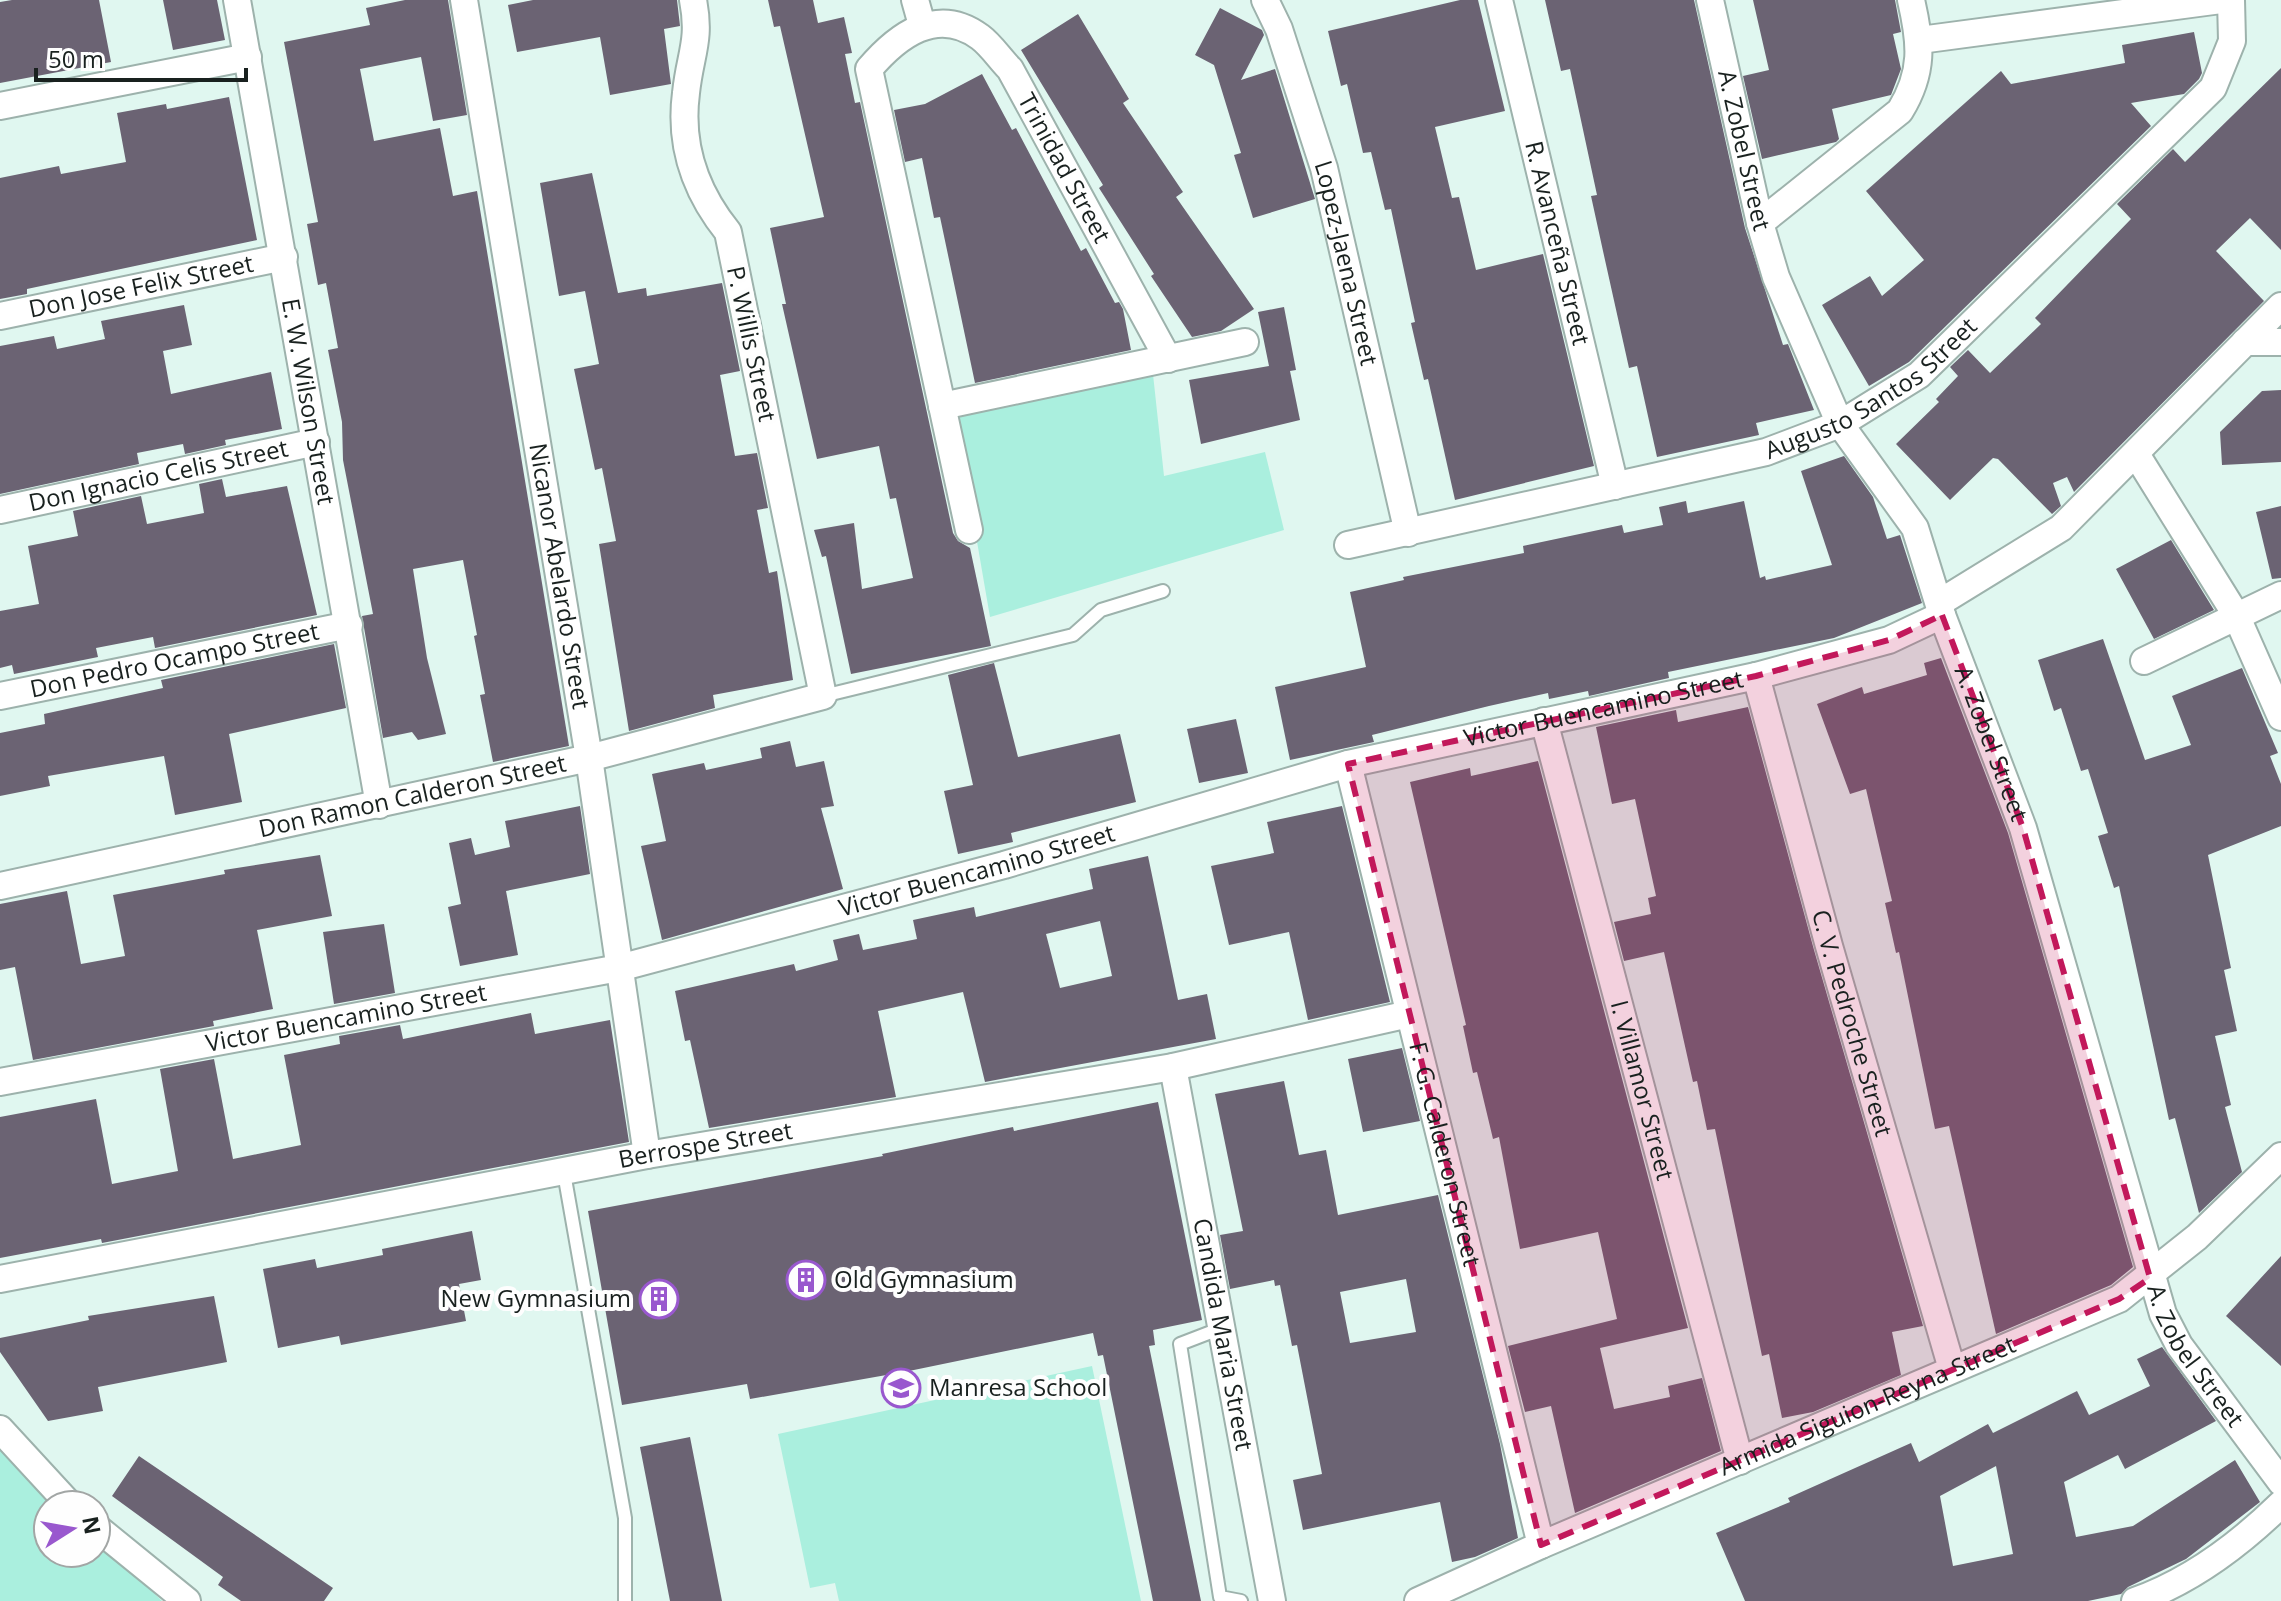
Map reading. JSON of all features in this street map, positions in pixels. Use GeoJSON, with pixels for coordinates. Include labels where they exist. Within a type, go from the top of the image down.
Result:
{"type":"FeatureCollection","features":[{"type":"Feature","properties":{"kind":"street","name":"E. W. Wilson Street"},"geometry":{"type":"LineString","coordinates":[[237,0],[379,805]]}},
{"type":"Feature","properties":{"kind":"street","name":"Nicanor Abelardo Street"},"geometry":{"type":"LineString","coordinates":[[464,0],[589,758],[647,1155]]}},
{"type":"Feature","properties":{"kind":"street","name":"P. Willis Street"},"geometry":{"type":"LineString","coordinates":[[693,0],[699,30],[686,92],[688,160],[699,189],[728,232],[823,696]]}},
{"type":"Feature","properties":{"kind":"street","name":"Lopez-Jaena Street"},"geometry":{"type":"LineString","coordinates":[[1265,0],[1279,29],[1324,168],[1408,533]]}},
{"type":"Feature","properties":{"kind":"street","name":"R. Avanceña Street"},"geometry":{"type":"LineString","coordinates":[[1499,0],[1615,486]]}},
{"type":"Feature","properties":{"kind":"street","name":"A. Zobel Street"},"geometry":{"type":"LineString","coordinates":[[1710,0],[1760,223],[1776,277],[1840,424],[1915,528],[1940,609],[2032,858],[2150,1278],[2179,1345],[2281,1482]]}},
{"type":"Feature","properties":{"kind":"street"},"geometry":{"type":"LineString","coordinates":[[1760,223],[1900,111],[1914,88],[1920,40],[1911,0]]}},
{"type":"Feature","properties":{"kind":"street"},"geometry":{"type":"LineString","coordinates":[[1920,40],[2221,0]]}},
{"type":"Feature","properties":{"kind":"street","name":"Augusto Santos Street"},"geometry":{"type":"LineString","coordinates":[[1348,545],[1766,452],[1840,424],[1919,375],[2213,88],[2232,41],[2231,0]]}},
{"type":"Feature","properties":{"kind":"street","name":"Trinidad Street"},"geometry":{"type":"LineString","coordinates":[[969,530],[869,69],[918,12],[955,24],[980,37],[1010,69],[1168,359]]}},
{"type":"Feature","properties":{"kind":"street"},"geometry":{"type":"LineString","coordinates":[[0,106],[248,57]]}},
{"type":"Feature","properties":{"kind":"street","name":"Don Jose Felix Street"},"geometry":{"type":"LineString","coordinates":[[0,316],[284,257]]}},
{"type":"Feature","properties":{"kind":"street","name":"Victor Buencamino Street"},"geometry":{"type":"LineString","coordinates":[[0,1082],[619,968],[1004,865],[1348,764],[1756,676],[1889,640],[2061,528],[2281,306]]}},
{"type":"Feature","properties":{"kind":"street"},"geometry":{"type":"LineString","coordinates":[[942,406],[1245,342]]}},
{"type":"Feature","properties":{"kind":"street"},"geometry":{"type":"LineString","coordinates":[[2245,342],[2281,342]]}},
{"type":"Feature","properties":{"kind":"street","name":"Don Ignacio Celis Street"},"geometry":{"type":"LineString","coordinates":[[0,510],[316,442]]}},
{"type":"Feature","properties":{"kind":"street"},"geometry":{"type":"LineString","coordinates":[[2136,454],[2236,615],[2281,717]]}},
{"type":"Feature","properties":{"kind":"street"},"geometry":{"type":"LineString","coordinates":[[2144,661],[2281,595]]}},
{"type":"Feature","properties":{"kind":"street","name":"Don Pedro Ocampo Street"},"geometry":{"type":"LineString","coordinates":[[0,696],[349,625]]}},
{"type":"Feature","properties":{"kind":"street","name":"C. V. Pedroche Street"},"geometry":{"type":"LineString","coordinates":[[1756,676],[1829,946],[1952,1369]]}},
{"type":"Feature","properties":{"kind":"street","name":"Don Ramon Calderon Street"},"geometry":{"type":"LineString","coordinates":[[0,886],[589,758],[823,696]]}},
{"type":"Feature","properties":{"kind":"street","name":"I. Villamor Street"},"geometry":{"type":"LineString","coordinates":[[1544,721],[1740,1461]]}},
{"type":"Feature","properties":{"kind":"street","name":"F. G. Calderon Street"},"geometry":{"type":"LineString","coordinates":[[1348,764],[1541,1545]]}},
{"type":"Feature","properties":{"kind":"street","name":"Berrospe Street"},"geometry":{"type":"LineString","coordinates":[[0,1279],[647,1155],[1173,1067],[1409,1014]]}},
{"type":"Feature","properties":{"kind":"street","name":"Candida Maria Street"},"geometry":{"type":"LineString","coordinates":[[1173,1067],[1219,1329],[1272,1601]]}},
{"type":"Feature","properties":{"kind":"street","name":"Armida Siguion-Reyna Street"},"geometry":{"type":"LineString","coordinates":[[1418,1601],[1541,1545],[2119,1299],[2150,1278],[2281,1156]]}},
{"type":"Feature","properties":{"kind":"street"},"geometry":{"type":"LineString","coordinates":[[0,1429],[55,1489]]}},
{"type":"Feature","properties":{"kind":"street"},"geometry":{"type":"LineString","coordinates":[[2135,1601],[2190,1573],[2248,1537],[2281,1504]]}},
{"type":"Feature","properties":{"kind":"street"},"geometry":{"type":"LineString","coordinates":[[112,1540],[187,1601]]}},
{"type":"Feature","properties":{"kind":"lane"},"geometry":{"type":"LineString","coordinates":[[823,696],[1073,635],[1101,610],[1163,591]]}},
{"type":"Feature","properties":{"kind":"lane"},"geometry":{"type":"LineString","coordinates":[[564,1173],[625,1518],[625,1601]]}},
{"type":"Feature","properties":{"kind":"lane"},"geometry":{"type":"LineString","coordinates":[[1219,1329],[1180,1344],[1220,1597],[1241,1601]]}},
{"type":"Feature","properties":{"kind":"highlighted area"},"geometry":{"type":"Polygon","coordinates":[[[1942,615],[2023,828],[2150,1278],[2119,1299],[1541,1545],[1348,764],[1756,676],[1889,640],[1942,615]]]}},
{"type":"Feature","properties":{"kind":"green space"},"geometry":{"type":"Polygon","coordinates":[[[1152,365],[1164,476],[1265,452],[1284,530],[990,617],[954,408],[1152,365]]]}},
{"type":"Feature","properties":{"kind":"green space"},"geometry":{"type":"Polygon","coordinates":[[[1092,1366],[1141,1601],[839,1601],[835,1583],[810,1588],[778,1434],[1092,1366]]]}},
{"type":"Feature","properties":{"kind":"green space"},"geometry":{"type":"Polygon","coordinates":[[[0,1438],[50,1489],[32,1489],[32,1569],[112,1569],[112,1551],[162,1601],[0,1601],[0,1438]]]}},
{"type":"Feature","properties":{"kind":"building"},"geometry":{"type":"Polygon","coordinates":[[[99,0],[111,62],[0,83],[0,2],[99,0]]]}},
{"type":"Feature","properties":{"kind":"building"},"geometry":{"type":"Polygon","coordinates":[[[163,0],[217,0],[225,40],[173,50],[163,0]]]}},
{"type":"Feature","properties":{"kind":"building"},"geometry":{"type":"Polygon","coordinates":[[[405,0],[448,0],[467,115],[433,121],[421,57],[360,69],[374,141],[440,128],[453,196],[477,191],[569,746],[493,762],[480,695],[485,694],[463,560],[413,569],[427,658],[446,734],[418,740],[412,732],[383,738],[362,616],[373,614],[343,460],[342,422],[328,350],[338,348],[326,283],[318,285],[307,224],[318,222],[284,42],[370,25],[366,8],[405,0]]]}},
{"type":"Feature","properties":{"kind":"building"},"geometry":{"type":"Polygon","coordinates":[[[533,0],[677,0],[680,26],[664,29],[671,84],[610,95],[600,37],[517,52],[508,5],[533,0]]]}},
{"type":"Feature","properties":{"kind":"building"},"geometry":{"type":"Polygon","coordinates":[[[768,0],[813,0],[818,23],[844,17],[852,53],[845,54],[855,103],[860,102],[953,533],[958,541],[970,548],[991,646],[851,674],[826,556],[822,557],[814,530],[854,523],[862,589],[913,578],[896,498],[890,499],[879,446],[817,459],[782,304],[786,304],[770,228],[824,217],[780,26],[774,27],[768,0]]]}},
{"type":"Feature","properties":{"kind":"building"},"geometry":{"type":"Polygon","coordinates":[[[1460,0],[1478,0],[1505,111],[1435,127],[1452,198],[1459,197],[1476,270],[1543,254],[1594,466],[1455,500],[1428,379],[1424,380],[1411,323],[1415,322],[1391,209],[1385,210],[1371,152],[1363,153],[1347,84],[1341,86],[1328,31],[1460,0]]]}},
{"type":"Feature","properties":{"kind":"building"},"geometry":{"type":"Polygon","coordinates":[[[1545,0],[1694,0],[1745,228],[1783,345],[1788,344],[1814,410],[1756,423],[1759,435],[1657,457],[1637,366],[1629,368],[1591,196],[1597,195],[1570,69],[1561,71],[1545,0]]]}},
{"type":"Feature","properties":{"kind":"building"},"geometry":{"type":"Polygon","coordinates":[[[1753,0],[1895,0],[1901,32],[1893,34],[1901,69],[1891,95],[1832,109],[1839,139],[1836,142],[1762,159],[1743,76],[1769,70],[1753,0]]]}},
{"type":"Feature","properties":{"kind":"building"},"geometry":{"type":"Polygon","coordinates":[[[1220,8],[1262,30],[1264,35],[1241,80],[1275,69],[1315,199],[1253,218],[1234,155],[1241,153],[1214,65],[1195,55],[1220,8]]]}},
{"type":"Feature","properties":{"kind":"building"},"geometry":{"type":"Polygon","coordinates":[[[1078,14],[1129,99],[1123,103],[1183,192],[1176,197],[1254,309],[1221,331],[1192,337],[1151,276],[1154,274],[1099,188],[1103,185],[1021,50],[1078,14]]]}},
{"type":"Feature","properties":{"kind":"building"},"geometry":{"type":"Polygon","coordinates":[[[2194,32],[2202,73],[2199,79],[2184,94],[2131,103],[2151,126],[1909,362],[1869,386],[1822,305],[1870,276],[1882,296],[1924,260],[1866,191],[2001,71],[2011,84],[2125,63],[2122,45],[2194,32]]]}},
{"type":"Feature","properties":{"kind":"building"},"geometry":{"type":"Polygon","coordinates":[[[2281,68],[2281,250],[2250,218],[2216,251],[2264,301],[2074,492],[2067,477],[2053,483],[2061,506],[2052,514],[1998,459],[1993,458],[1950,500],[1896,444],[1939,402],[1936,399],[1958,376],[1950,367],[1968,350],[1990,373],[2041,324],[2035,318],[2131,219],[2117,204],[2173,149],[2185,162],[2281,68]]]}},
{"type":"Feature","properties":{"kind":"building"},"geometry":{"type":"Polygon","coordinates":[[[982,74],[1012,130],[1016,128],[1081,251],[1086,248],[1115,303],[1119,302],[1123,309],[1131,350],[975,383],[940,217],[934,218],[922,158],[905,162],[894,110],[925,104],[982,74]]]}},
{"type":"Feature","properties":{"kind":"building"},"geometry":{"type":"Polygon","coordinates":[[[229,97],[257,240],[27,289],[27,294],[0,299],[0,178],[59,166],[61,174],[126,162],[117,113],[166,104],[167,109],[229,97]]]}},
{"type":"Feature","properties":{"kind":"building"},"geometry":{"type":"Polygon","coordinates":[[[592,173],[618,293],[646,288],[647,296],[722,283],[740,371],[720,375],[735,456],[757,453],[768,508],[757,510],[769,573],[777,571],[793,680],[713,695],[715,708],[629,731],[599,544],[616,541],[602,468],[595,470],[574,369],[599,364],[585,291],[559,296],[540,183],[592,173]]]}},
{"type":"Feature","properties":{"kind":"building"},"geometry":{"type":"Polygon","coordinates":[[[184,305],[192,345],[163,351],[171,394],[271,372],[282,429],[225,440],[226,445],[185,454],[183,444],[137,453],[139,464],[0,494],[0,346],[54,336],[57,349],[105,339],[101,321],[184,305]]]}},
{"type":"Feature","properties":{"kind":"building"},"geometry":{"type":"Polygon","coordinates":[[[1284,307],[1296,370],[1290,371],[1300,420],[1201,444],[1189,380],[1269,366],[1258,312],[1284,307]]]}},
{"type":"Feature","properties":{"kind":"building"},"geometry":{"type":"Polygon","coordinates":[[[2281,390],[2281,462],[2222,465],[2220,432],[2262,391],[2281,390]]]}},
{"type":"Feature","properties":{"kind":"building"},"geometry":{"type":"Polygon","coordinates":[[[1844,456],[1873,497],[1887,539],[1900,535],[1922,603],[1834,638],[1668,672],[1669,678],[1589,696],[1588,691],[1549,699],[1548,693],[1489,706],[1372,735],[1374,742],[1290,760],[1275,687],[1366,667],[1350,592],[1404,580],[1403,577],[1524,553],[1523,546],[1622,525],[1624,533],[1663,525],[1659,507],[1686,501],[1688,513],[1744,501],[1760,578],[1765,576],[1766,580],[1832,565],[1801,471],[1844,456]]]}},
{"type":"Feature","properties":{"kind":"building"},"geometry":{"type":"Polygon","coordinates":[[[222,479],[226,497],[287,486],[317,615],[155,648],[153,637],[96,648],[98,657],[14,674],[12,665],[0,668],[0,611],[39,604],[28,546],[78,536],[73,511],[141,496],[147,524],[204,513],[199,484],[222,479]]]}},
{"type":"Feature","properties":{"kind":"building"},"geometry":{"type":"Polygon","coordinates":[[[2281,506],[2281,578],[2272,579],[2256,512],[2281,506]]]}},
{"type":"Feature","properties":{"kind":"building"},"geometry":{"type":"Polygon","coordinates":[[[2171,540],[2214,610],[2154,639],[2116,569],[2171,540]]]}},
{"type":"Feature","properties":{"kind":"building"},"geometry":{"type":"Polygon","coordinates":[[[2103,639],[2145,760],[2191,745],[2172,696],[2242,668],[2278,753],[2270,756],[2281,784],[2281,826],[2208,855],[2231,968],[2224,970],[2237,1031],[2215,1036],[2231,1105],[2225,1107],[2242,1172],[2199,1213],[2175,1118],[2169,1120],[2119,886],[2114,888],[2098,836],[2108,833],[2088,769],[2081,771],[2061,708],[2054,711],[2038,660],[2103,639]]]}},
{"type":"Feature","properties":{"kind":"building"},"geometry":{"type":"Polygon","coordinates":[[[334,644],[346,708],[229,734],[242,802],[175,815],[164,756],[48,776],[50,786],[0,796],[0,733],[45,724],[44,714],[163,688],[161,680],[334,644]]]}},
{"type":"Feature","properties":{"kind":"building"},"geometry":{"type":"Polygon","coordinates":[[[1941,658],[2008,833],[2133,1267],[2111,1285],[1996,1334],[1949,1126],[1935,1129],[1899,952],[1896,953],[1885,903],[1892,901],[1866,789],[1850,794],[1817,704],[1862,687],[1864,694],[1927,675],[1924,663],[1941,658]]]}},
{"type":"Feature","properties":{"kind":"building"},"geometry":{"type":"Polygon","coordinates":[[[994,663],[1018,757],[1120,734],[1136,802],[1011,833],[1013,842],[958,854],[944,791],[973,785],[948,675],[994,663]]]}},
{"type":"Feature","properties":{"kind":"building"},"geometry":{"type":"Polygon","coordinates":[[[1748,707],[1814,950],[1923,1326],[1892,1332],[1901,1375],[1813,1412],[1782,1418],[1769,1354],[1762,1356],[1715,1129],[1707,1130],[1697,1081],[1693,1082],[1664,952],[1624,961],[1614,922],[1651,914],[1648,898],[1656,896],[1635,799],[1612,804],[1596,727],[1676,710],[1678,722],[1748,707]]]}},
{"type":"Feature","properties":{"kind":"building"},"geometry":{"type":"Polygon","coordinates":[[[1236,719],[1248,773],[1199,783],[1187,729],[1236,719]]]}},
{"type":"Feature","properties":{"kind":"building"},"geometry":{"type":"Polygon","coordinates":[[[790,741],[796,767],[824,761],[834,806],[821,808],[843,889],[662,940],[641,846],[666,841],[652,774],[704,763],[706,770],[762,758],[760,748],[790,741]]]}},
{"type":"Feature","properties":{"kind":"building"},"geometry":{"type":"Polygon","coordinates":[[[1538,761],[1688,1328],[1600,1348],[1614,1409],[1670,1397],[1668,1386],[1702,1378],[1721,1451],[1575,1513],[1551,1406],[1525,1412],[1508,1346],[1617,1319],[1598,1232],[1520,1249],[1499,1137],[1493,1139],[1477,1072],[1473,1073],[1463,1026],[1466,1025],[1410,782],[1470,768],[1471,776],[1538,761]]]}},
{"type":"Feature","properties":{"kind":"building"},"geometry":{"type":"Polygon","coordinates":[[[580,806],[590,874],[506,891],[518,955],[460,966],[448,907],[461,904],[449,843],[471,838],[475,855],[510,847],[505,821],[580,806]]]}},
{"type":"Feature","properties":{"kind":"building"},"geometry":{"type":"Polygon","coordinates":[[[1342,806],[1390,1002],[1308,1020],[1289,932],[1229,945],[1211,866],[1274,853],[1267,822],[1342,806]]]}},
{"type":"Feature","properties":{"kind":"building"},"geometry":{"type":"Polygon","coordinates":[[[320,855],[332,916],[257,930],[273,1009],[213,1021],[214,1026],[33,1060],[15,967],[0,970],[0,904],[67,891],[81,964],[125,956],[113,895],[225,874],[224,870],[320,855]]]}},
{"type":"Feature","properties":{"kind":"building"},"geometry":{"type":"Polygon","coordinates":[[[1148,856],[1178,1000],[1207,994],[1216,1039],[985,1082],[963,992],[878,1011],[896,1097],[709,1128],[690,1040],[685,1041],[675,991],[794,964],[796,971],[838,960],[833,940],[859,934],[863,950],[917,939],[913,920],[974,907],[976,917],[1093,889],[1089,869],[1148,856]],[[1100,921],[1046,934],[1060,988],[1112,976],[1100,921]]]}},
{"type":"Feature","properties":{"kind":"building"},"geometry":{"type":"Polygon","coordinates":[[[384,924],[395,993],[334,1004],[323,932],[384,924]]]}},
{"type":"Feature","properties":{"kind":"building"},"geometry":{"type":"Polygon","coordinates":[[[531,1013],[535,1034],[610,1020],[629,1142],[102,1243],[101,1239],[0,1258],[0,1117],[96,1099],[112,1184],[178,1171],[160,1069],[214,1059],[233,1159],[301,1145],[284,1055],[340,1044],[339,1036],[400,1025],[403,1039],[531,1013]]]}},
{"type":"Feature","properties":{"kind":"building"},"geometry":{"type":"Polygon","coordinates":[[[1402,1048],[1420,1121],[1363,1132],[1348,1059],[1402,1048]]]}},
{"type":"Feature","properties":{"kind":"building"},"geometry":{"type":"Polygon","coordinates":[[[1284,1081],[1299,1155],[1326,1150],[1338,1215],[1438,1195],[1500,1444],[1518,1538],[1475,1557],[1452,1562],[1440,1502],[1303,1530],[1293,1480],[1322,1474],[1297,1345],[1292,1346],[1280,1285],[1275,1286],[1274,1280],[1230,1289],[1220,1235],[1243,1231],[1215,1094],[1284,1081]],[[1406,1279],[1340,1292],[1350,1343],[1416,1332],[1406,1279]]]}},
{"type":"Feature","properties":{"kind":"building"},"geometry":{"type":"Polygon","coordinates":[[[1158,1102],[1202,1320],[1153,1330],[1155,1345],[1149,1346],[1201,1601],[1153,1601],[1103,1355],[1098,1356],[1093,1333],[909,1371],[750,1399],[747,1384],[622,1405],[588,1211],[883,1156],[1013,1127],[1014,1131],[1158,1102]]]}},
{"type":"Feature","properties":{"kind":"building"},"geometry":{"type":"Polygon","coordinates":[[[472,1231],[481,1280],[459,1284],[466,1321],[341,1345],[339,1336],[278,1348],[263,1269],[315,1259],[317,1268],[383,1255],[382,1249],[472,1231]]]}},
{"type":"Feature","properties":{"kind":"building"},"geometry":{"type":"Polygon","coordinates":[[[2281,1256],[2281,1366],[2226,1316],[2281,1256]]]}},
{"type":"Feature","properties":{"kind":"building"},"geometry":{"type":"Polygon","coordinates":[[[214,1296],[227,1362],[98,1387],[103,1411],[48,1421],[0,1352],[0,1338],[89,1320],[88,1316],[214,1296]]]}},
{"type":"Feature","properties":{"kind":"building"},"geometry":{"type":"Polygon","coordinates":[[[2162,1347],[2216,1421],[2125,1469],[2118,1455],[2064,1482],[2076,1537],[2133,1526],[2235,1460],[2260,1502],[2186,1559],[2128,1587],[2121,1594],[2088,1601],[1745,1601],[1716,1533],[1790,1502],[1788,1498],[1911,1443],[1919,1462],[1988,1424],[1993,1433],[2077,1391],[2089,1415],[2150,1386],[2137,1359],[2162,1347]],[[1996,1466],[1940,1496],[1953,1566],[2013,1554],[1996,1466]]]}},
{"type":"Feature","properties":{"kind":"building"},"geometry":{"type":"Polygon","coordinates":[[[690,1437],[722,1601],[670,1601],[640,1447],[690,1437]]]}},
{"type":"Feature","properties":{"kind":"building"},"geometry":{"type":"Polygon","coordinates":[[[139,1456],[333,1588],[324,1601],[241,1601],[218,1585],[223,1577],[112,1496],[139,1456]]]}},
{"type":"Feature","properties":{"kind":"place","name":"Old Gymnasium"},"geometry":{"type":"Point","coordinates":[806,1280]}},
{"type":"Feature","properties":{"kind":"place","name":"New Gymnasium"},"geometry":{"type":"Point","coordinates":[659,1299]}},
{"type":"Feature","properties":{"kind":"place","name":"Manresa School"},"geometry":{"type":"Point","coordinates":[901,1388]}}]}
